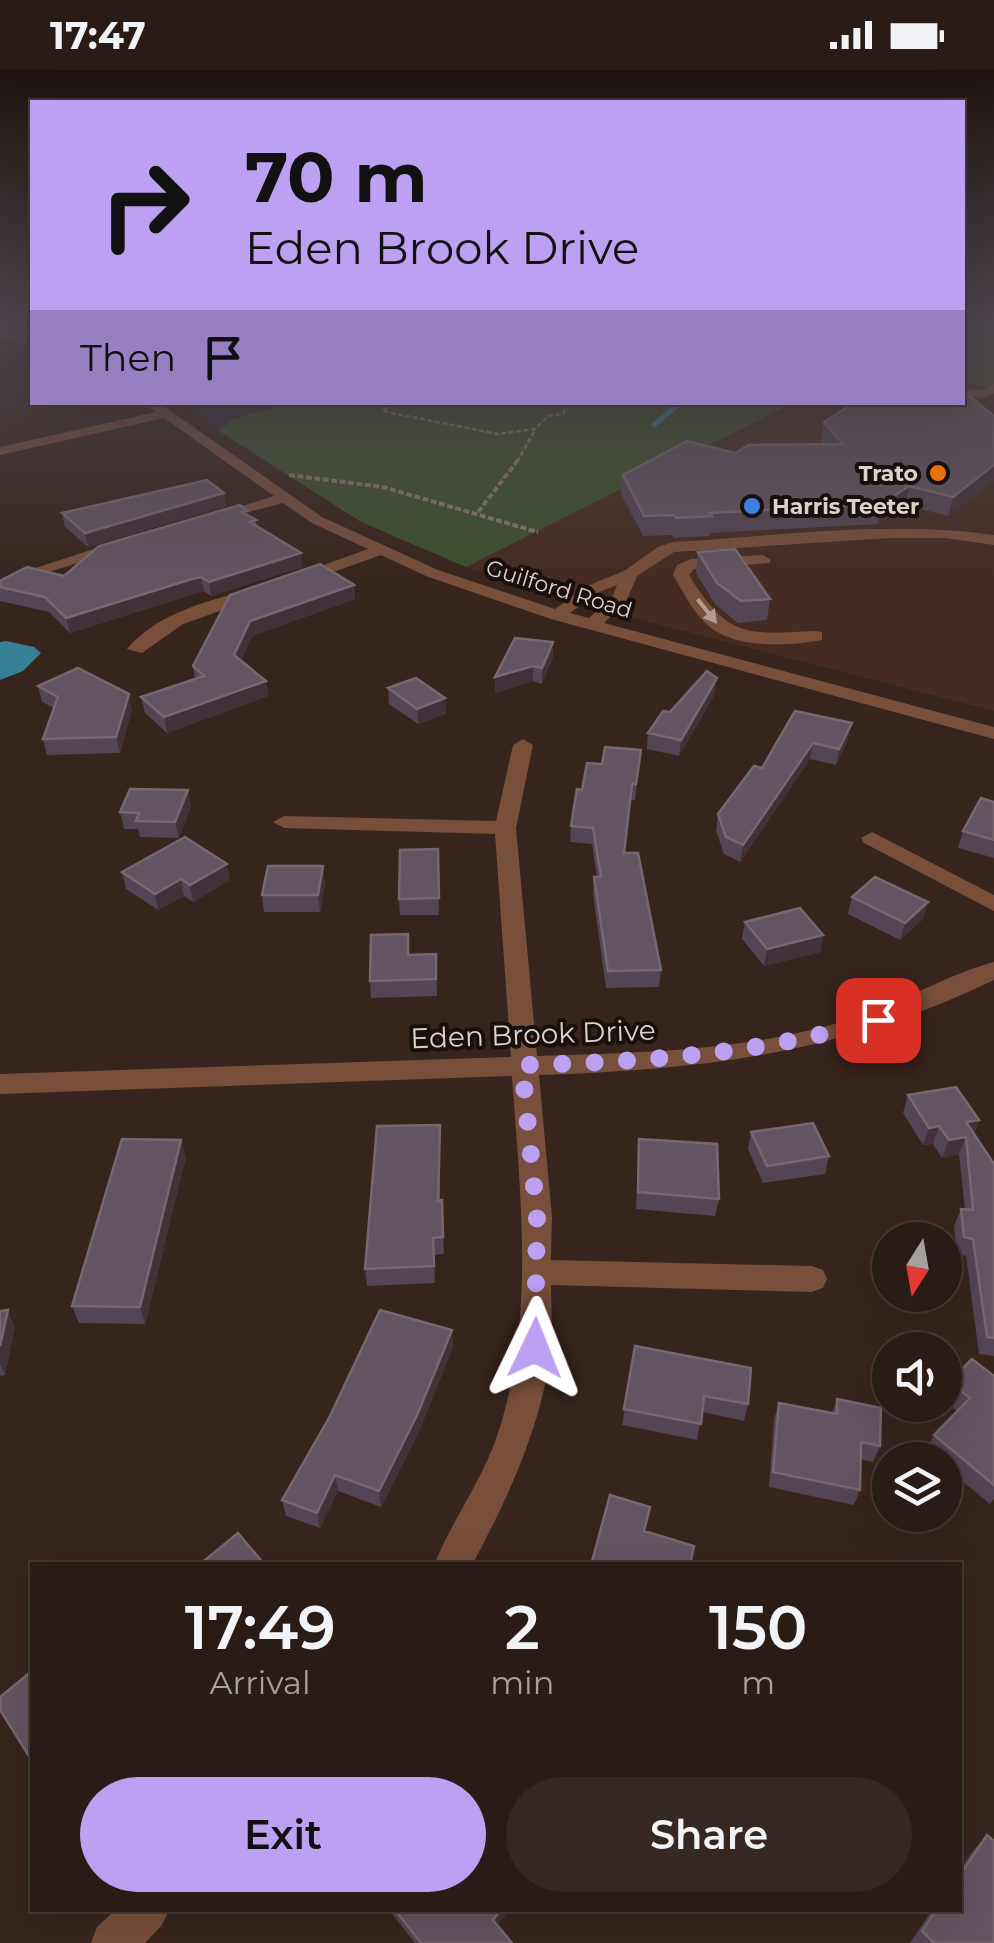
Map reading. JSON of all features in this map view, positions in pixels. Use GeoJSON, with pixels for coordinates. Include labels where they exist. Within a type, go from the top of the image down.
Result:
{"type":"FeatureCollection","features":[{"type":"Feature","properties":{"kind":"street","name":"Guilford Road"},"geometry":{"type":"LineString","coordinates":[[161,410],[316,520],[379,551],[557,615],[994,732]]}},
{"type":"Feature","properties":{"kind":"street"},"geometry":{"type":"LineString","coordinates":[[0,451],[166,414]]}},
{"type":"Feature","properties":{"kind":"street"},"geometry":{"type":"LineString","coordinates":[[192,526],[284,498]]}},
{"type":"Feature","properties":{"kind":"street"},"geometry":{"type":"LineString","coordinates":[[557,615],[593,590],[630,574],[663,550],[686,545],[923,532],[994,540]]}},
{"type":"Feature","properties":{"kind":"street"},"geometry":{"type":"LineString","coordinates":[[10,579],[136,541]]}},
{"type":"Feature","properties":{"kind":"street"},"geometry":{"type":"LineString","coordinates":[[136,648],[150,634],[180,618],[379,551]]}},
{"type":"Feature","properties":{"kind":"street"},"geometry":{"type":"LineString","coordinates":[[763,560],[691,564],[683,568],[681,575],[709,619],[719,626],[759,637],[816,636]]}},
{"type":"Feature","properties":{"kind":"street"},"geometry":{"type":"LineString","coordinates":[[594,624],[620,598],[630,574]]}},
{"type":"Feature","properties":{"kind":"street"},"geometry":{"type":"LineString","coordinates":[[454,1562],[487,1502],[517,1428],[535,1348],[537,1217],[505,828],[523,745]]}},
{"type":"Feature","properties":{"kind":"street"},"geometry":{"type":"LineString","coordinates":[[284,822],[505,828]]}},
{"type":"Feature","properties":{"kind":"street"},"geometry":{"type":"LineString","coordinates":[[872,838],[994,904]]}},
{"type":"Feature","properties":{"kind":"street","name":"Eden Brook Drive"},"geometry":{"type":"LineString","coordinates":[[0,1084],[638,1062],[814,1038],[894,1014],[994,970]]}},
{"type":"Feature","properties":{"kind":"street"},"geometry":{"type":"LineString","coordinates":[[537,1272],[812,1279]]}},
{"type":"Feature","properties":{"kind":"street"},"geometry":{"type":"LineString","coordinates":[[113,1943],[146,1912]]}},
{"type":"Feature","properties":{"kind":"path"},"geometry":{"type":"LineString","coordinates":[[383,410],[498,434],[535,428]]}},
{"type":"Feature","properties":{"kind":"path"},"geometry":{"type":"LineString","coordinates":[[478,512],[495,499],[499,484],[531,440],[535,428],[548,416],[564,410]]}},
{"type":"Feature","properties":{"kind":"path"},"geometry":{"type":"LineString","coordinates":[[252,475],[326,475],[478,512],[538,532]]}},
{"type":"Feature","properties":{"kind":"shaded area"},"geometry":{"type":"Polygon","coordinates":[[[194,410],[290,410],[221,430],[194,410]]]}},
{"type":"Feature","properties":{"kind":"shaded area"},"geometry":{"type":"Polygon","coordinates":[[[778,410],[994,410],[994,711],[618,614],[466,567],[778,410]]]}},
{"type":"Feature","properties":{"kind":"green space"},"geometry":{"type":"Polygon","coordinates":[[[264,410],[778,410],[466,567],[361,522],[219,431],[233,419],[264,410]]]}},
{"type":"Feature","properties":{"kind":"water"},"geometry":{"type":"Polygon","coordinates":[[[0,642],[34,647],[41,653],[23,671],[0,680],[0,642]]]}},
{"type":"Feature","properties":{"kind":"building"},"geometry":{"type":"Polygon","coordinates":[[[842,410],[987,410],[994,416],[994,465],[953,497],[909,486],[882,504],[676,518],[644,516],[623,475],[687,441],[735,453],[749,445],[843,444],[824,422],[842,410]]]}},
{"type":"Feature","properties":{"kind":"building"},"geometry":{"type":"Polygon","coordinates":[[[207,480],[224,493],[85,533],[62,513],[207,480]]]}},
{"type":"Feature","properties":{"kind":"building"},"geometry":{"type":"Polygon","coordinates":[[[240,505],[247,511],[242,512],[256,520],[250,522],[301,553],[209,582],[201,577],[192,579],[66,618],[45,597],[0,587],[0,581],[27,567],[64,576],[99,546],[240,505]]]}},
{"type":"Feature","properties":{"kind":"building"},"geometry":{"type":"Polygon","coordinates":[[[735,549],[770,599],[741,601],[717,583],[698,552],[735,549]]]}},
{"type":"Feature","properties":{"kind":"building"},"geometry":{"type":"Polygon","coordinates":[[[320,564],[354,585],[250,621],[234,655],[266,681],[164,717],[141,697],[204,676],[193,666],[230,595],[320,564]]]}},
{"type":"Feature","properties":{"kind":"building"},"geometry":{"type":"Polygon","coordinates":[[[515,638],[553,642],[542,668],[533,666],[495,677],[515,638]]]}},
{"type":"Feature","properties":{"kind":"building"},"geometry":{"type":"Polygon","coordinates":[[[78,668],[129,694],[116,737],[43,739],[58,697],[38,686],[78,668]]]}},
{"type":"Feature","properties":{"kind":"building"},"geometry":{"type":"Polygon","coordinates":[[[707,671],[717,678],[681,740],[648,733],[663,711],[670,712],[707,671]]]}},
{"type":"Feature","properties":{"kind":"building"},"geometry":{"type":"Polygon","coordinates":[[[416,678],[445,698],[417,709],[388,688],[416,678]]]}},
{"type":"Feature","properties":{"kind":"building"},"geometry":{"type":"Polygon","coordinates":[[[795,711],[852,723],[839,749],[813,743],[743,845],[726,837],[718,814],[754,766],[762,768],[795,711]]]}},
{"type":"Feature","properties":{"kind":"building"},"geometry":{"type":"Polygon","coordinates":[[[605,747],[641,750],[636,784],[632,784],[624,853],[638,853],[661,970],[608,971],[594,877],[601,877],[593,828],[571,826],[577,789],[582,790],[587,763],[602,764],[605,747]]]}},
{"type":"Feature","properties":{"kind":"building"},"geometry":{"type":"Polygon","coordinates":[[[130,789],[188,790],[175,822],[136,821],[139,813],[120,812],[130,789]]]}},
{"type":"Feature","properties":{"kind":"building"},"geometry":{"type":"Polygon","coordinates":[[[981,798],[994,802],[994,840],[963,831],[981,798]]]}},
{"type":"Feature","properties":{"kind":"building"},"geometry":{"type":"Polygon","coordinates":[[[185,837],[227,864],[190,885],[181,879],[155,894],[122,872],[185,837]]]}},
{"type":"Feature","properties":{"kind":"building"},"geometry":{"type":"Polygon","coordinates":[[[438,849],[439,898],[399,899],[400,850],[438,849]]]}},
{"type":"Feature","properties":{"kind":"building"},"geometry":{"type":"Polygon","coordinates":[[[268,866],[323,866],[318,895],[262,895],[268,866]]]}},
{"type":"Feature","properties":{"kind":"building"},"geometry":{"type":"Polygon","coordinates":[[[875,877],[928,902],[905,923],[852,897],[875,877]]]}},
{"type":"Feature","properties":{"kind":"building"},"geometry":{"type":"Polygon","coordinates":[[[800,908],[823,935],[767,949],[745,922],[800,908]]]}},
{"type":"Feature","properties":{"kind":"building"},"geometry":{"type":"Polygon","coordinates":[[[408,934],[408,955],[436,954],[436,979],[370,981],[371,935],[408,934]]]}},
{"type":"Feature","properties":{"kind":"building"},"geometry":{"type":"Polygon","coordinates":[[[956,1087],[979,1120],[966,1122],[994,1164],[994,1338],[987,1337],[973,1239],[964,1237],[961,1209],[973,1210],[966,1137],[949,1140],[939,1126],[929,1128],[908,1095],[956,1087]]]}},
{"type":"Feature","properties":{"kind":"building"},"geometry":{"type":"Polygon","coordinates":[[[813,1123],[829,1156],[767,1166],[751,1132],[813,1123]]]}},
{"type":"Feature","properties":{"kind":"building"},"geometry":{"type":"Polygon","coordinates":[[[440,1125],[438,1201],[442,1200],[443,1237],[433,1238],[434,1266],[365,1269],[377,1126],[440,1125]]]}},
{"type":"Feature","properties":{"kind":"building"},"geometry":{"type":"Polygon","coordinates":[[[122,1139],[181,1140],[140,1307],[72,1306],[122,1139]]]}},
{"type":"Feature","properties":{"kind":"building"},"geometry":{"type":"Polygon","coordinates":[[[639,1139],[717,1144],[719,1199],[638,1192],[639,1139]]]}},
{"type":"Feature","properties":{"kind":"building"},"geometry":{"type":"Polygon","coordinates":[[[8,1310],[0,1346],[0,1311],[8,1310]]]}},
{"type":"Feature","properties":{"kind":"building"},"geometry":{"type":"Polygon","coordinates":[[[380,1310],[452,1330],[418,1413],[379,1491],[335,1475],[317,1513],[282,1500],[329,1418],[380,1310]]]}},
{"type":"Feature","properties":{"kind":"building"},"geometry":{"type":"Polygon","coordinates":[[[635,1346],[751,1368],[748,1404],[704,1396],[701,1424],[624,1409],[635,1346]]]}},
{"type":"Feature","properties":{"kind":"building"},"geometry":{"type":"Polygon","coordinates":[[[972,1359],[994,1376],[994,1485],[962,1458],[962,1442],[942,1442],[934,1435],[947,1422],[962,1422],[962,1406],[970,1398],[962,1392],[962,1369],[972,1359]]]}},
{"type":"Feature","properties":{"kind":"building"},"geometry":{"type":"Polygon","coordinates":[[[837,1399],[872,1406],[872,1422],[881,1422],[880,1442],[861,1442],[860,1490],[773,1472],[779,1403],[837,1414],[837,1399]]]}},
{"type":"Feature","properties":{"kind":"building"},"geometry":{"type":"Polygon","coordinates":[[[610,1495],[650,1507],[644,1531],[694,1546],[691,1562],[592,1562],[610,1495]]]}},
{"type":"Feature","properties":{"kind":"building"},"geometry":{"type":"Polygon","coordinates":[[[238,1533],[262,1562],[203,1562],[238,1533]]]}},
{"type":"Feature","properties":{"kind":"building"},"geometry":{"type":"Polygon","coordinates":[[[30,1673],[30,1758],[0,1710],[0,1697],[30,1673]]]}},
{"type":"Feature","properties":{"kind":"building"},"geometry":{"type":"Polygon","coordinates":[[[987,1835],[994,1841],[994,1943],[934,1943],[922,1931],[935,1912],[962,1912],[962,1872],[987,1835]]]}},
{"type":"Feature","properties":{"kind":"building"},"geometry":{"type":"Polygon","coordinates":[[[397,1912],[499,1912],[493,1920],[512,1943],[421,1943],[397,1912]]]}},
{"type":"Feature","properties":{"kind":"waterway"},"geometry":{"type":"LineString","coordinates":[[654,425],[671,410]]}},
{"type":"Feature","properties":{"kind":"place","name":"Trato"},"geometry":{"type":"Point","coordinates":[938,473]}},
{"type":"Feature","properties":{"kind":"place","name":"Harris Teeter"},"geometry":{"type":"Point","coordinates":[752,506]}},
{"type":"Feature","properties":{"kind":"route"},"geometry":{"type":"LineString","coordinates":[[535,1348],[537,1217],[522,1065],[638,1062],[724,1053],[814,1038],[878,1020]]}}]}
